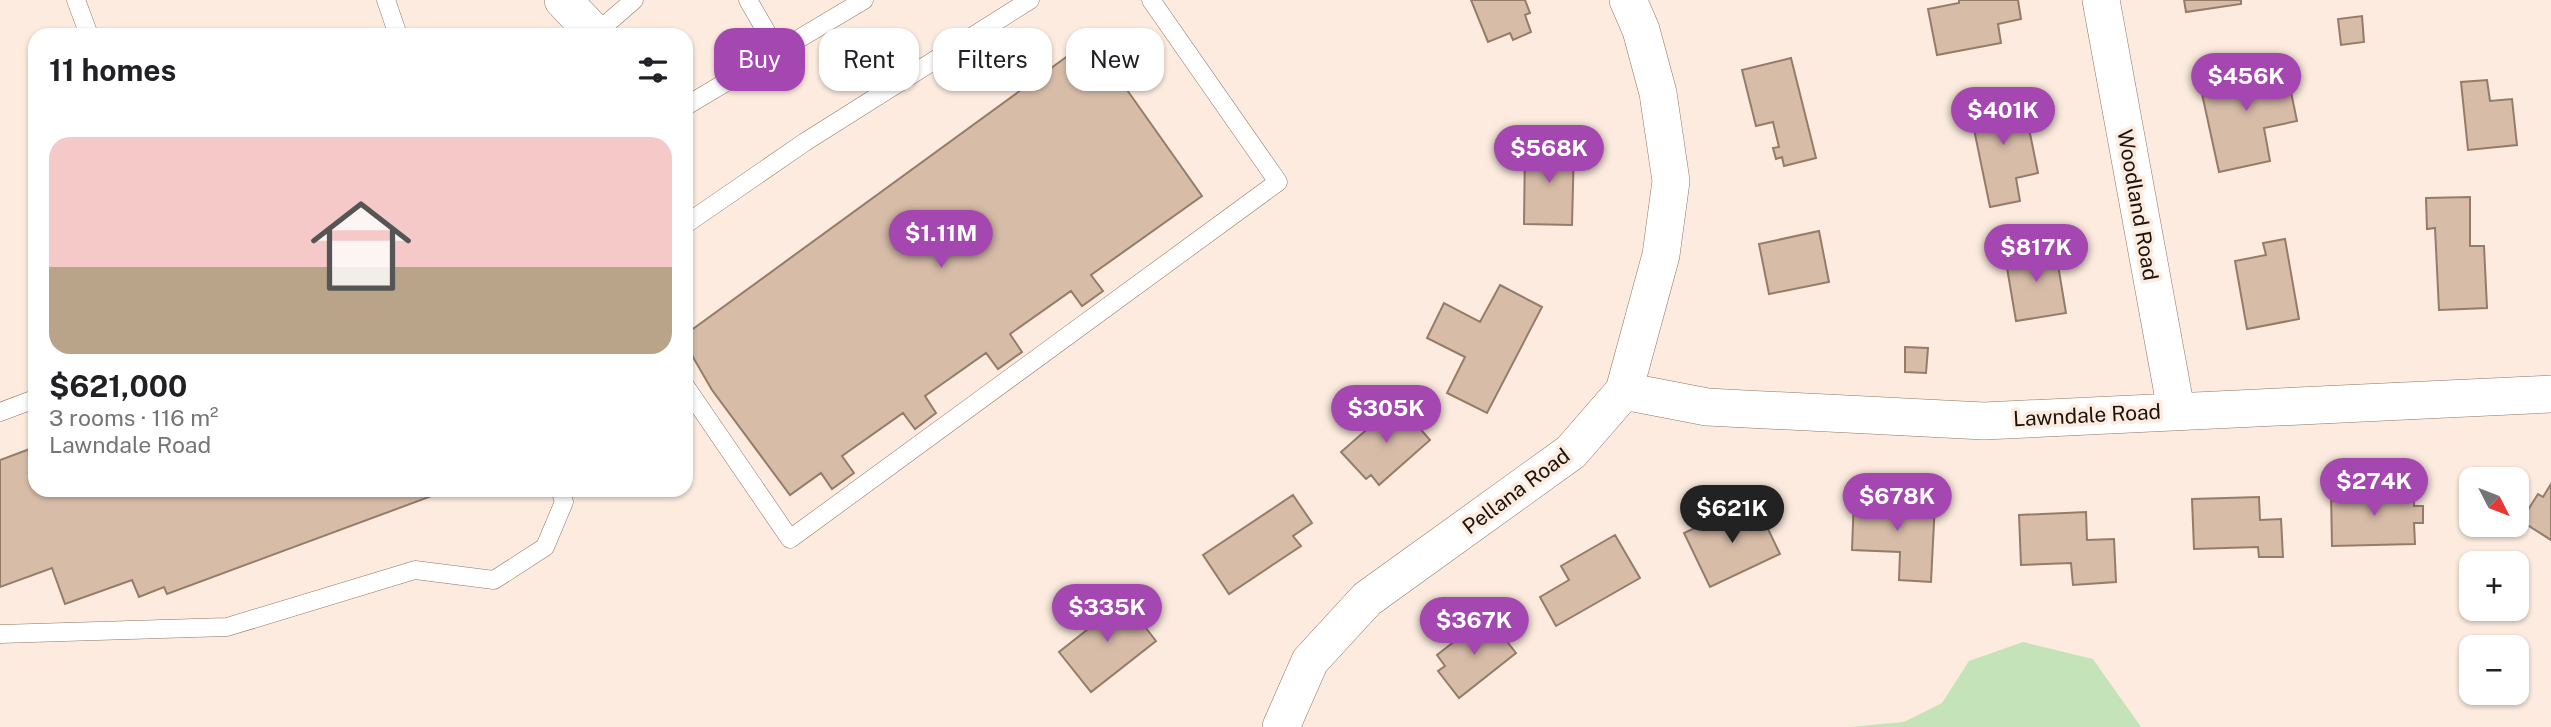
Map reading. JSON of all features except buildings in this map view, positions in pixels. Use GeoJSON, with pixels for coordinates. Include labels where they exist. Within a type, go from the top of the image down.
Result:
{"type":"FeatureCollection","features":[{"type":"Feature","properties":{"kind":"street"},"geometry":{"type":"LineString","coordinates":[[563,0],[590,28]]}},
{"type":"Feature","properties":{"kind":"street","name":"Pellana Road"},"geometry":{"type":"LineString","coordinates":[[1281,727],[1310,661],[1367,600],[1571,452],[1625,391],[1661,255],[1671,181],[1658,93],[1641,30],[1629,0]]}},
{"type":"Feature","properties":{"kind":"street","name":"Woodland Road"},"geometry":{"type":"LineString","coordinates":[[2101,0],[2176,410]]}},
{"type":"Feature","properties":{"kind":"street","name":"Lawndale Road"},"geometry":{"type":"LineString","coordinates":[[1625,391],[1707,407],[1984,421],[2551,394]]}},
{"type":"Feature","properties":{"kind":"lane"},"geometry":{"type":"LineString","coordinates":[[76,0],[86,28]]}},
{"type":"Feature","properties":{"kind":"lane"},"geometry":{"type":"LineString","coordinates":[[386,0],[396,28]]}},
{"type":"Feature","properties":{"kind":"lane"},"geometry":{"type":"LineString","coordinates":[[603,28],[634,0]]}},
{"type":"Feature","properties":{"kind":"lane"},"geometry":{"type":"LineString","coordinates":[[748,0],[764,28]]}},
{"type":"Feature","properties":{"kind":"lane"},"geometry":{"type":"LineString","coordinates":[[805,36],[864,0]]}},
{"type":"Feature","properties":{"kind":"lane"},"geometry":{"type":"LineString","coordinates":[[693,219],[805,142],[1030,0]]}},
{"type":"Feature","properties":{"kind":"lane"},"geometry":{"type":"LineString","coordinates":[[693,397],[790,539],[1278,181],[1151,0]]}},
{"type":"Feature","properties":{"kind":"lane"},"geometry":{"type":"LineString","coordinates":[[693,102],[714,90]]}},
{"type":"Feature","properties":{"kind":"lane"},"geometry":{"type":"LineString","coordinates":[[0,412],[28,402]]}},
{"type":"Feature","properties":{"kind":"lane"},"geometry":{"type":"LineString","coordinates":[[0,634],[227,628],[415,570],[494,580],[544,547],[564,502],[562,497]]}},
{"type":"Feature","properties":{"kind":"green space"},"geometry":{"type":"Polygon","coordinates":[[[2023,642],[2093,659],[2141,727],[1849,727],[1904,722],[1942,703],[1969,661],[2023,642]]]}}]}
